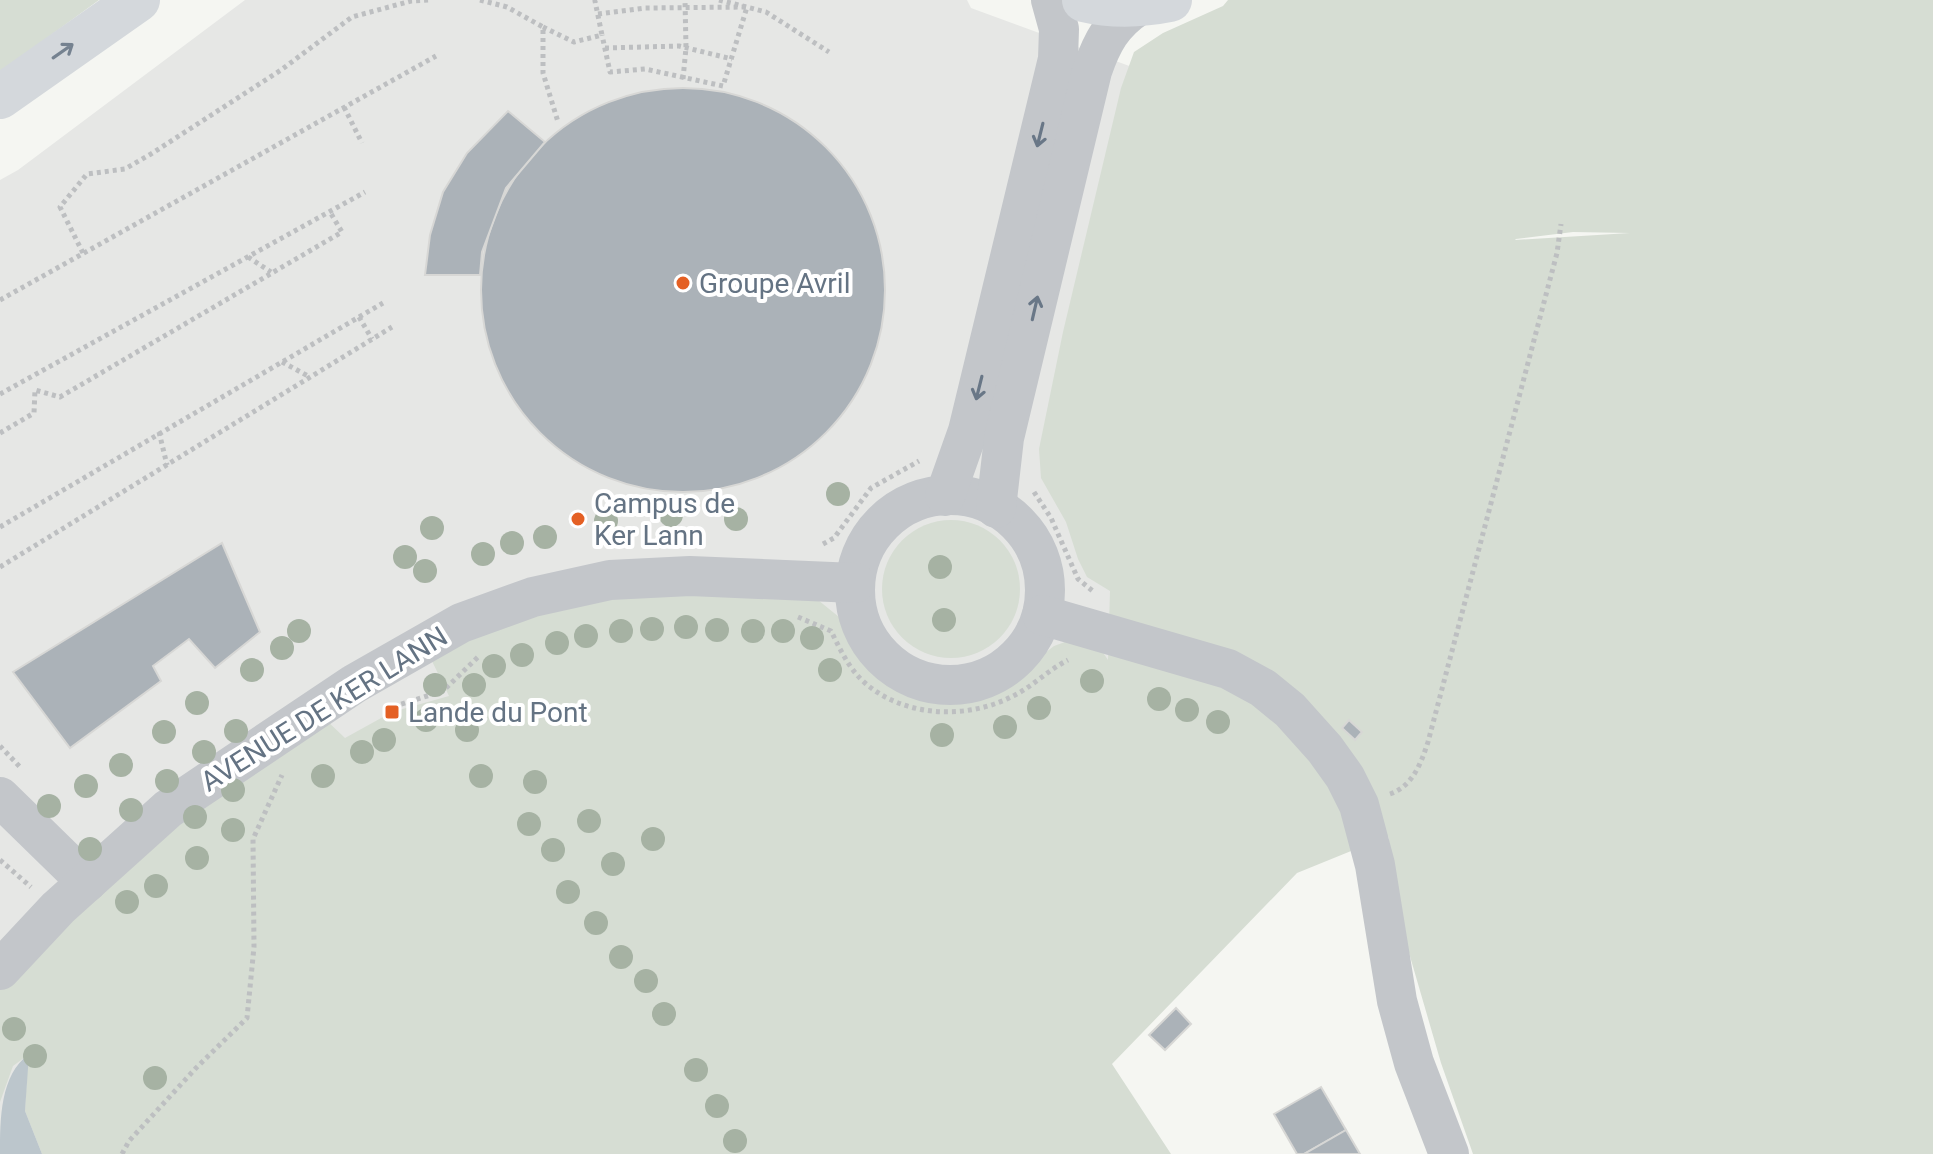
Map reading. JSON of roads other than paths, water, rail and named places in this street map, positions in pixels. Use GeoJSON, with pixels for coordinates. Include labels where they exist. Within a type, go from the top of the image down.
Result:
{"type":"FeatureCollection","features":[{"type":"Feature","properties":{"kind":"main road"},"geometry":{"type":"LineString","coordinates":[[0,97],[138,0]]}},
{"type":"Feature","properties":{"kind":"main road"},"geometry":{"type":"LineString","coordinates":[[1084,0],[1106,5],[1154,3]]}},
{"type":"Feature","properties":{"kind":"street"},"geometry":{"type":"LineString","coordinates":[[945,496],[968,431],[1058,59],[1059,29],[1051,0]]}},
{"type":"Feature","properties":{"kind":"street"},"geometry":{"type":"LineString","coordinates":[[996,508],[1004,438],[1092,71],[1102,42],[1119,19],[1154,3]]}},
{"type":"Feature","properties":{"kind":"street"},"geometry":{"type":"LineString","coordinates":[[945,496],[963,496],[996,508],[1024,531],[1037,554],[1044,580],[1042,615],[1034,635],[1021,653],[1005,667],[976,681],[944,685],[903,673],[878,652],[861,625],[855,583],[865,546],[876,530],[907,506],[945,496]]}},
{"type":"Feature","properties":{"kind":"street","name":"AVENUE DE KER LANN"},"geometry":{"type":"LineString","coordinates":[[0,970],[58,908],[168,809],[354,684],[461,623],[533,597],[610,580],[690,576],[855,583]]}},
{"type":"Feature","properties":{"kind":"street"},"geometry":{"type":"LineString","coordinates":[[1042,615],[1228,669],[1263,688],[1290,710],[1325,749],[1345,777],[1359,805],[1375,865],[1397,1001],[1414,1063],[1449,1154]]}},
{"type":"Feature","properties":{"kind":"street"},"geometry":{"type":"LineString","coordinates":[[0,797],[87,882]]}},
{"type":"Feature","properties":{"kind":"place","name":"Groupe Avril"},"geometry":{"type":"Point","coordinates":[683,283]}},
{"type":"Feature","properties":{"kind":"place","name":"Campus de Ker Lann"},"geometry":{"type":"Point","coordinates":[578,519]}},
{"type":"Feature","properties":{"kind":"place","name":"Lande du Pont"},"geometry":{"type":"Point","coordinates":[392,712]}}]}
